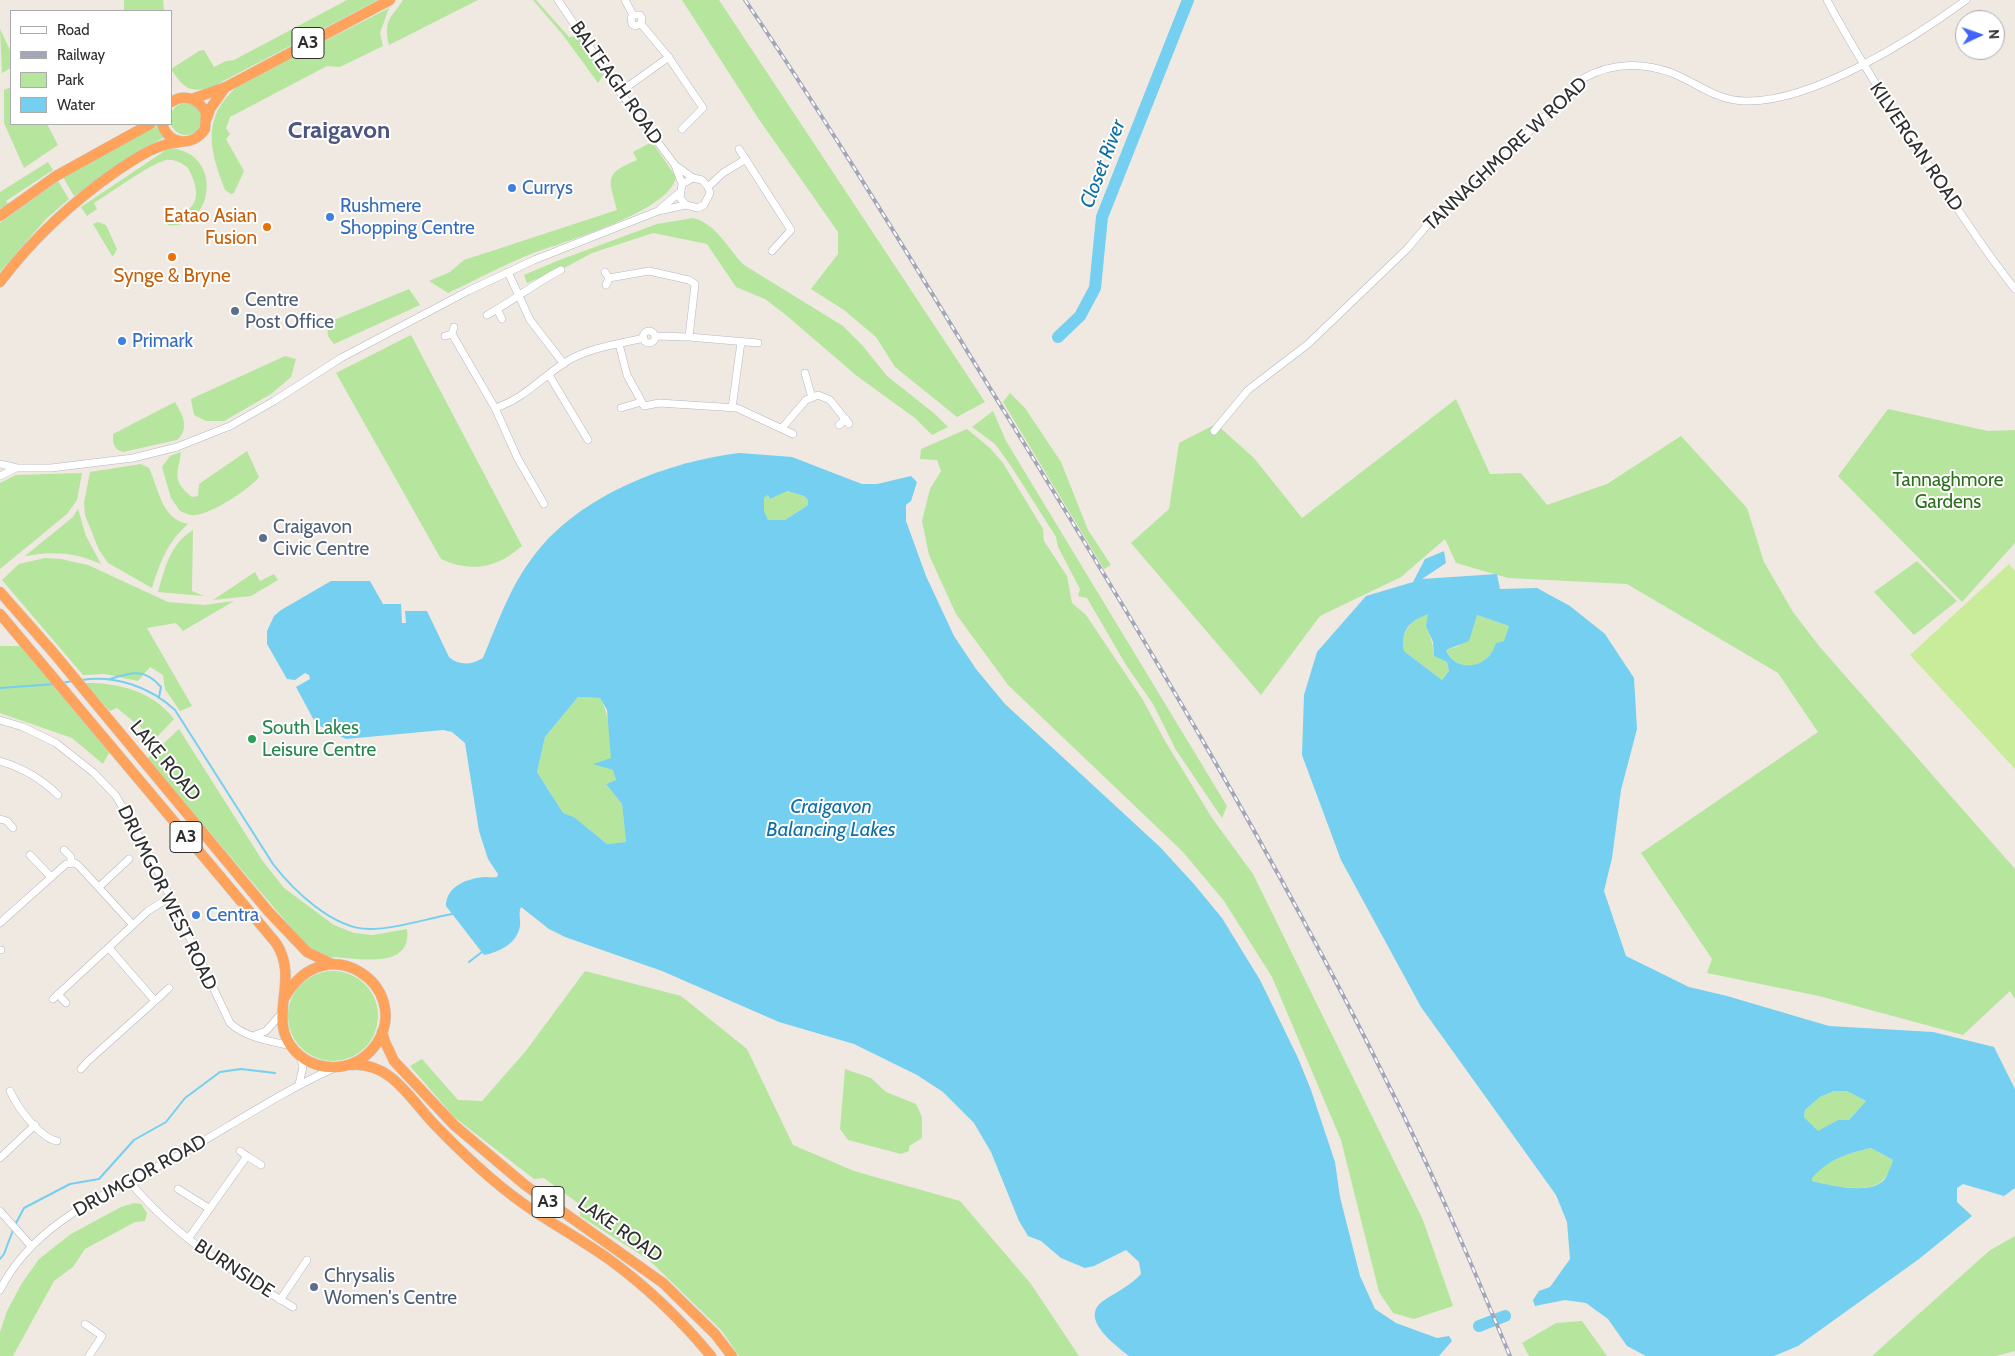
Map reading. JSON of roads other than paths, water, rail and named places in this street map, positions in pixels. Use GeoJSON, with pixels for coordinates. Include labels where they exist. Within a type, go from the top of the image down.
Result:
{"type":"FeatureCollection","features":[{"type":"Feature","properties":{"kind":"highway","name":"A3"},"geometry":{"type":"LineString","coordinates":[[172,102],[180,98],[192,99],[226,87],[390,0]]}},
{"type":"Feature","properties":{"kind":"highway","name":"A3"},"geometry":{"type":"LineString","coordinates":[[0,282],[40,234],[89,190],[155,147],[187,142],[200,135],[205,129],[210,109],[226,87]]}},
{"type":"Feature","properties":{"kind":"highway"},"geometry":{"type":"LineString","coordinates":[[192,99],[204,108],[207,118]]}},
{"type":"Feature","properties":{"kind":"highway"},"geometry":{"type":"LineString","coordinates":[[0,216],[56,176],[148,125]]}},
{"type":"Feature","properties":{"kind":"highway"},"geometry":{"type":"LineString","coordinates":[[163,125],[169,136],[180,142]]}},
{"type":"Feature","properties":{"kind":"highway","name":"LAKE ROAD"},"geometry":{"type":"LineString","coordinates":[[0,592],[77,681],[268,911],[307,952],[332,964]]}},
{"type":"Feature","properties":{"kind":"highway","name":"LAKE ROAD"},"geometry":{"type":"LineString","coordinates":[[0,614],[276,943],[283,954],[286,968],[285,997]]}},
{"type":"Feature","properties":{"kind":"highway","name":"A3"},"geometry":{"type":"LineString","coordinates":[[332,964],[353,968],[366,976],[376,987],[384,1011],[382,1032],[374,1048],[349,1065],[334,1068],[310,1062],[300,1056],[291,1046],[283,1027],[282,1014],[285,997],[292,984],[303,973],[317,966],[332,964]]}},
{"type":"Feature","properties":{"kind":"highway","name":"LAKE ROAD"},"geometry":{"type":"LineString","coordinates":[[382,1032],[386,1047],[398,1066],[454,1125],[525,1186],[663,1282],[709,1328],[732,1356]]}},
{"type":"Feature","properties":{"kind":"highway","name":"LAKE ROAD"},"geometry":{"type":"LineString","coordinates":[[349,1065],[361,1064],[382,1070],[478,1168],[521,1202],[627,1272],[674,1316],[711,1356]]}},
{"type":"Feature","properties":{"kind":"street","name":"BALTEAGH ROAD"},"geometry":{"type":"LineString","coordinates":[[558,0],[614,84],[674,165],[682,184]]}},
{"type":"Feature","properties":{"kind":"street"},"geometry":{"type":"LineString","coordinates":[[625,0],[633,15],[631,18],[632,24],[635,26],[641,24],[669,57],[703,108],[682,129]]}},
{"type":"Feature","properties":{"kind":"street","name":"KILVERGAN ROAD"},"geometry":{"type":"LineString","coordinates":[[1827,0],[1863,66],[1961,215],[2015,289]]}},
{"type":"Feature","properties":{"kind":"street","name":"TANNAGHMORE W ROAD"},"geometry":{"type":"LineString","coordinates":[[1214,431],[1248,390],[1308,344],[1407,249],[1435,216],[1461,192],[1487,173],[1584,78],[1599,70],[1622,66],[1643,66],[1672,73],[1709,93],[1728,100],[1746,102],[1798,92],[1863,66],[1966,0]]}},
{"type":"Feature","properties":{"kind":"street"},"geometry":{"type":"LineString","coordinates":[[620,92],[669,57]]}},
{"type":"Feature","properties":{"kind":"street"},"geometry":{"type":"LineString","coordinates":[[739,149],[791,230],[772,251]]}},
{"type":"Feature","properties":{"kind":"street"},"geometry":{"type":"LineString","coordinates":[[708,187],[723,173],[746,159]]}},
{"type":"Feature","properties":{"kind":"street","name":"BALTEAGH ROAD"},"geometry":{"type":"LineString","coordinates":[[674,165],[693,178]]}},
{"type":"Feature","properties":{"kind":"street"},"geometry":{"type":"LineString","coordinates":[[0,464],[17,468],[74,466],[132,458],[177,446],[230,426],[274,402],[341,358],[433,308],[508,272],[658,211],[704,205],[710,194],[708,187],[702,180],[693,178],[682,184],[679,193],[658,211]]}},
{"type":"Feature","properties":{"kind":"street"},"geometry":{"type":"LineString","coordinates":[[679,193],[686,206]]}},
{"type":"Feature","properties":{"kind":"street"},"geometry":{"type":"LineString","coordinates":[[488,315],[519,297],[535,283],[561,270]]}},
{"type":"Feature","properties":{"kind":"street"},"geometry":{"type":"LineString","coordinates":[[606,285],[607,275],[649,271],[689,280],[695,284],[689,337]]}},
{"type":"Feature","properties":{"kind":"street"},"geometry":{"type":"LineString","coordinates":[[508,272],[530,320],[564,364]]}},
{"type":"Feature","properties":{"kind":"street"},"geometry":{"type":"LineString","coordinates":[[497,309],[502,319]]}},
{"type":"Feature","properties":{"kind":"street"},"geometry":{"type":"LineString","coordinates":[[450,333],[495,408],[518,458],[544,504]]}},
{"type":"Feature","properties":{"kind":"street"},"geometry":{"type":"LineString","coordinates":[[495,408],[517,400],[564,364],[607,345],[644,338],[650,343],[654,340],[655,336],[758,343]]}},
{"type":"Feature","properties":{"kind":"street"},"geometry":{"type":"LineString","coordinates":[[732,408],[741,342]]}},
{"type":"Feature","properties":{"kind":"street"},"geometry":{"type":"LineString","coordinates":[[619,344],[627,375],[644,406],[659,403],[732,408],[793,434]]}},
{"type":"Feature","properties":{"kind":"street"},"geometry":{"type":"LineString","coordinates":[[805,373],[812,398]]}},
{"type":"Feature","properties":{"kind":"street"},"geometry":{"type":"LineString","coordinates":[[549,375],[588,440]]}},
{"type":"Feature","properties":{"kind":"street"},"geometry":{"type":"LineString","coordinates":[[782,428],[806,400],[818,395],[830,400],[847,422],[839,425]]}},
{"type":"Feature","properties":{"kind":"street"},"geometry":{"type":"LineString","coordinates":[[621,408],[641,402]]}},
{"type":"Feature","properties":{"kind":"street"},"geometry":{"type":"LineString","coordinates":[[0,476],[17,468]]}},
{"type":"Feature","properties":{"kind":"street","name":"DRUMGOR WEST ROAD"},"geometry":{"type":"LineString","coordinates":[[0,720],[23,727],[56,743],[104,782],[116,796],[147,850],[226,1017],[235,1028],[252,1036],[291,1046]]}},
{"type":"Feature","properties":{"kind":"street"},"geometry":{"type":"LineString","coordinates":[[0,761],[15,765],[40,778],[58,795]]}},
{"type":"Feature","properties":{"kind":"street"},"geometry":{"type":"LineString","coordinates":[[0,819],[7,822],[13,828]]}},
{"type":"Feature","properties":{"kind":"street"},"geometry":{"type":"LineString","coordinates":[[64,850],[71,857],[71,863]]}},
{"type":"Feature","properties":{"kind":"street"},"geometry":{"type":"LineString","coordinates":[[30,855],[51,878]]}},
{"type":"Feature","properties":{"kind":"street"},"geometry":{"type":"LineString","coordinates":[[100,887],[129,859]]}},
{"type":"Feature","properties":{"kind":"street"},"geometry":{"type":"LineString","coordinates":[[71,863],[80,866],[133,925]]}},
{"type":"Feature","properties":{"kind":"street"},"geometry":{"type":"LineString","coordinates":[[0,923],[71,863]]}},
{"type":"Feature","properties":{"kind":"street"},"geometry":{"type":"LineString","coordinates":[[66,1002],[55,996],[148,911],[170,897]]}},
{"type":"Feature","properties":{"kind":"street"},"geometry":{"type":"LineString","coordinates":[[109,948],[155,1001]]}},
{"type":"Feature","properties":{"kind":"street"},"geometry":{"type":"LineString","coordinates":[[81,1070],[88,1061],[169,988]]}},
{"type":"Feature","properties":{"kind":"street"},"geometry":{"type":"LineString","coordinates":[[252,1036],[266,1031],[282,1014]]}},
{"type":"Feature","properties":{"kind":"street"},"geometry":{"type":"LineString","coordinates":[[299,1084],[303,1067],[300,1056]]}},
{"type":"Feature","properties":{"kind":"street","name":"DRUMGOR ROAD"},"geometry":{"type":"LineString","coordinates":[[0,1290],[12,1268],[31,1246],[70,1214],[194,1147],[299,1084],[334,1068]]}},
{"type":"Feature","properties":{"kind":"street"},"geometry":{"type":"LineString","coordinates":[[10,1091],[14,1101],[34,1125],[48,1139],[57,1141]]}},
{"type":"Feature","properties":{"kind":"street"},"geometry":{"type":"LineString","coordinates":[[0,1158],[34,1125]]}},
{"type":"Feature","properties":{"kind":"street","name":"BURNSIDE"},"geometry":{"type":"LineString","coordinates":[[188,1239],[210,1209],[244,1154],[261,1165]]}},
{"type":"Feature","properties":{"kind":"street","name":"BURNSIDE"},"geometry":{"type":"LineString","coordinates":[[129,1182],[156,1214],[188,1239],[223,1265],[292,1307]]}},
{"type":"Feature","properties":{"kind":"street","name":"BURNSIDE"},"geometry":{"type":"LineString","coordinates":[[178,1189],[210,1209]]}},
{"type":"Feature","properties":{"kind":"street"},"geometry":{"type":"LineString","coordinates":[[0,1210],[31,1246]]}},
{"type":"Feature","properties":{"kind":"street","name":"BURNSIDE"},"geometry":{"type":"LineString","coordinates":[[280,1300],[307,1260]]}},
{"type":"Feature","properties":{"kind":"street"},"geometry":{"type":"LineString","coordinates":[[85,1324],[102,1336],[89,1356]]}},
{"type":"Feature","properties":{"kind":"water","name":"Craigavon Balancing Lakes"},"geometry":{"type":"Polygon","coordinates":[[[740,453],[792,457],[862,484],[877,484],[911,476],[917,482],[911,501],[906,505],[906,521],[926,576],[954,636],[976,669],[1005,704],[1160,847],[1222,918],[1260,980],[1298,1058],[1311,1090],[1335,1162],[1340,1197],[1360,1276],[1375,1309],[1396,1323],[1437,1338],[1449,1336],[1452,1341],[1439,1356],[1129,1356],[1102,1332],[1095,1316],[1096,1308],[1103,1301],[1141,1274],[1139,1262],[1126,1250],[1094,1266],[1085,1268],[1061,1258],[1041,1241],[1028,1236],[1019,1221],[991,1152],[974,1123],[943,1092],[917,1075],[854,1044],[779,1022],[662,971],[565,937],[549,929],[521,907],[520,926],[515,938],[496,952],[484,955],[446,906],[450,893],[459,884],[472,879],[497,877],[498,874],[488,859],[479,831],[465,743],[452,732],[443,730],[346,739],[316,724],[296,687],[310,679],[309,675],[305,673],[295,680],[287,679],[267,644],[267,631],[274,616],[281,610],[331,581],[370,581],[383,604],[401,604],[402,623],[406,623],[405,611],[427,611],[449,657],[457,662],[466,664],[474,662],[483,658],[519,577],[536,553],[555,532],[577,514],[628,484],[684,464],[740,453]],[[787,491],[770,499],[768,495],[764,498],[764,511],[768,520],[785,520],[808,505],[808,500],[804,496],[787,491]],[[578,697],[545,737],[537,772],[563,813],[574,817],[607,844],[626,842],[622,804],[606,784],[616,780],[613,770],[593,764],[611,758],[607,710],[600,698],[578,697]]]}},
{"type":"Feature","properties":{"kind":"water"},"geometry":{"type":"Polygon","coordinates":[[[1444,551],[1446,563],[1422,579],[1497,574],[1500,589],[1537,588],[1570,606],[1605,634],[1634,678],[1637,729],[1621,790],[1612,858],[1604,891],[1626,956],[1689,987],[1727,996],[1829,1026],[1933,1032],[1994,1047],[2015,1089],[2015,1188],[2004,1196],[1963,1184],[1957,1188],[1957,1202],[1972,1216],[1919,1259],[1798,1346],[1774,1356],[1646,1356],[1627,1346],[1608,1319],[1586,1303],[1565,1300],[1535,1306],[1533,1300],[1539,1291],[1550,1287],[1570,1259],[1567,1222],[1556,1195],[1421,1007],[1341,860],[1302,755],[1304,695],[1317,652],[1366,596],[1413,582],[1425,559],[1444,551]],[[1428,614],[1411,623],[1405,632],[1404,651],[1442,680],[1449,671],[1447,662],[1434,656],[1433,642],[1426,626],[1428,614]],[[1477,615],[1469,641],[1446,650],[1449,656],[1464,665],[1477,664],[1489,656],[1496,643],[1504,641],[1509,626],[1477,615]],[[1834,1091],[1820,1097],[1805,1110],[1804,1117],[1818,1131],[1838,1120],[1849,1120],[1866,1101],[1847,1091],[1834,1091]],[[1871,1148],[1846,1155],[1825,1166],[1812,1178],[1812,1181],[1850,1188],[1870,1187],[1879,1184],[1885,1179],[1893,1160],[1871,1148]]]}},
{"type":"Feature","properties":{"kind":"waterway","name":"Closet River"},"geometry":{"type":"LineString","coordinates":[[1058,337],[1080,316],[1095,288],[1102,217],[1188,0]]}},
{"type":"Feature","properties":{"kind":"waterway"},"geometry":{"type":"LineString","coordinates":[[110,679],[132,673],[144,674],[161,687],[159,697]]}},
{"type":"Feature","properties":{"kind":"waterway"},"geometry":{"type":"LineString","coordinates":[[82,680],[107,679],[132,684],[155,695],[175,710],[273,864],[291,885],[328,915],[355,927],[379,929],[452,914]]}},
{"type":"Feature","properties":{"kind":"waterway"},"geometry":{"type":"LineString","coordinates":[[62,683],[72,681]]}},
{"type":"Feature","properties":{"kind":"waterway"},"geometry":{"type":"LineString","coordinates":[[0,688],[55,684]]}},
{"type":"Feature","properties":{"kind":"waterway"},"geometry":{"type":"LineString","coordinates":[[469,962],[482,952]]}},
{"type":"Feature","properties":{"kind":"waterway"},"geometry":{"type":"LineString","coordinates":[[15,1225],[24,1208],[70,1184],[99,1179],[134,1140],[166,1122],[185,1098],[220,1072],[241,1069],[275,1073]]}},
{"type":"Feature","properties":{"kind":"waterway"},"geometry":{"type":"LineString","coordinates":[[0,1259],[4,1254],[13,1230]]}},
{"type":"Feature","properties":{"kind":"waterway"},"geometry":{"type":"LineString","coordinates":[[1479,1326],[1505,1316]]}},
{"type":"Feature","properties":{"kind":"railway"},"geometry":{"type":"LineString","coordinates":[[745,0],[845,153],[1055,494],[1204,743],[1252,828],[1299,912],[1405,1118],[1452,1219],[1510,1356]]}},
{"type":"Feature","properties":{"kind":"place","name":"Currys"},"geometry":{"type":"Point","coordinates":[512,188]}},
{"type":"Feature","properties":{"kind":"place","name":"Rushmere Shopping Centre"},"geometry":{"type":"Point","coordinates":[330,217]}},
{"type":"Feature","properties":{"kind":"place","name":"Eatao Asian Fusion"},"geometry":{"type":"Point","coordinates":[267,227]}},
{"type":"Feature","properties":{"kind":"place","name":"Synge & Bryne"},"geometry":{"type":"Point","coordinates":[172,257]}},
{"type":"Feature","properties":{"kind":"place","name":"Centre Post Office"},"geometry":{"type":"Point","coordinates":[235,311]}},
{"type":"Feature","properties":{"kind":"place","name":"Primark"},"geometry":{"type":"Point","coordinates":[122,341]}},
{"type":"Feature","properties":{"kind":"place","name":"Craigavon Civic Centre"},"geometry":{"type":"Point","coordinates":[263,538]}},
{"type":"Feature","properties":{"kind":"place","name":"South Lakes Leisure Centre"},"geometry":{"type":"Point","coordinates":[252,739]}},
{"type":"Feature","properties":{"kind":"place","name":"Centra"},"geometry":{"type":"Point","coordinates":[196,915]}},
{"type":"Feature","properties":{"kind":"place","name":"Chrysalis Women's Centre"},"geometry":{"type":"Point","coordinates":[314,1287]}},
{"type":"Feature","properties":{"kind":"district","name":"Craigavon"},"geometry":{"type":"Point","coordinates":[339,131]}},
{"type":"Feature","properties":{"kind":"park label","name":"Tannaghmore Gardens"},"geometry":{"type":"Point","coordinates":[1948,491]}}]}
